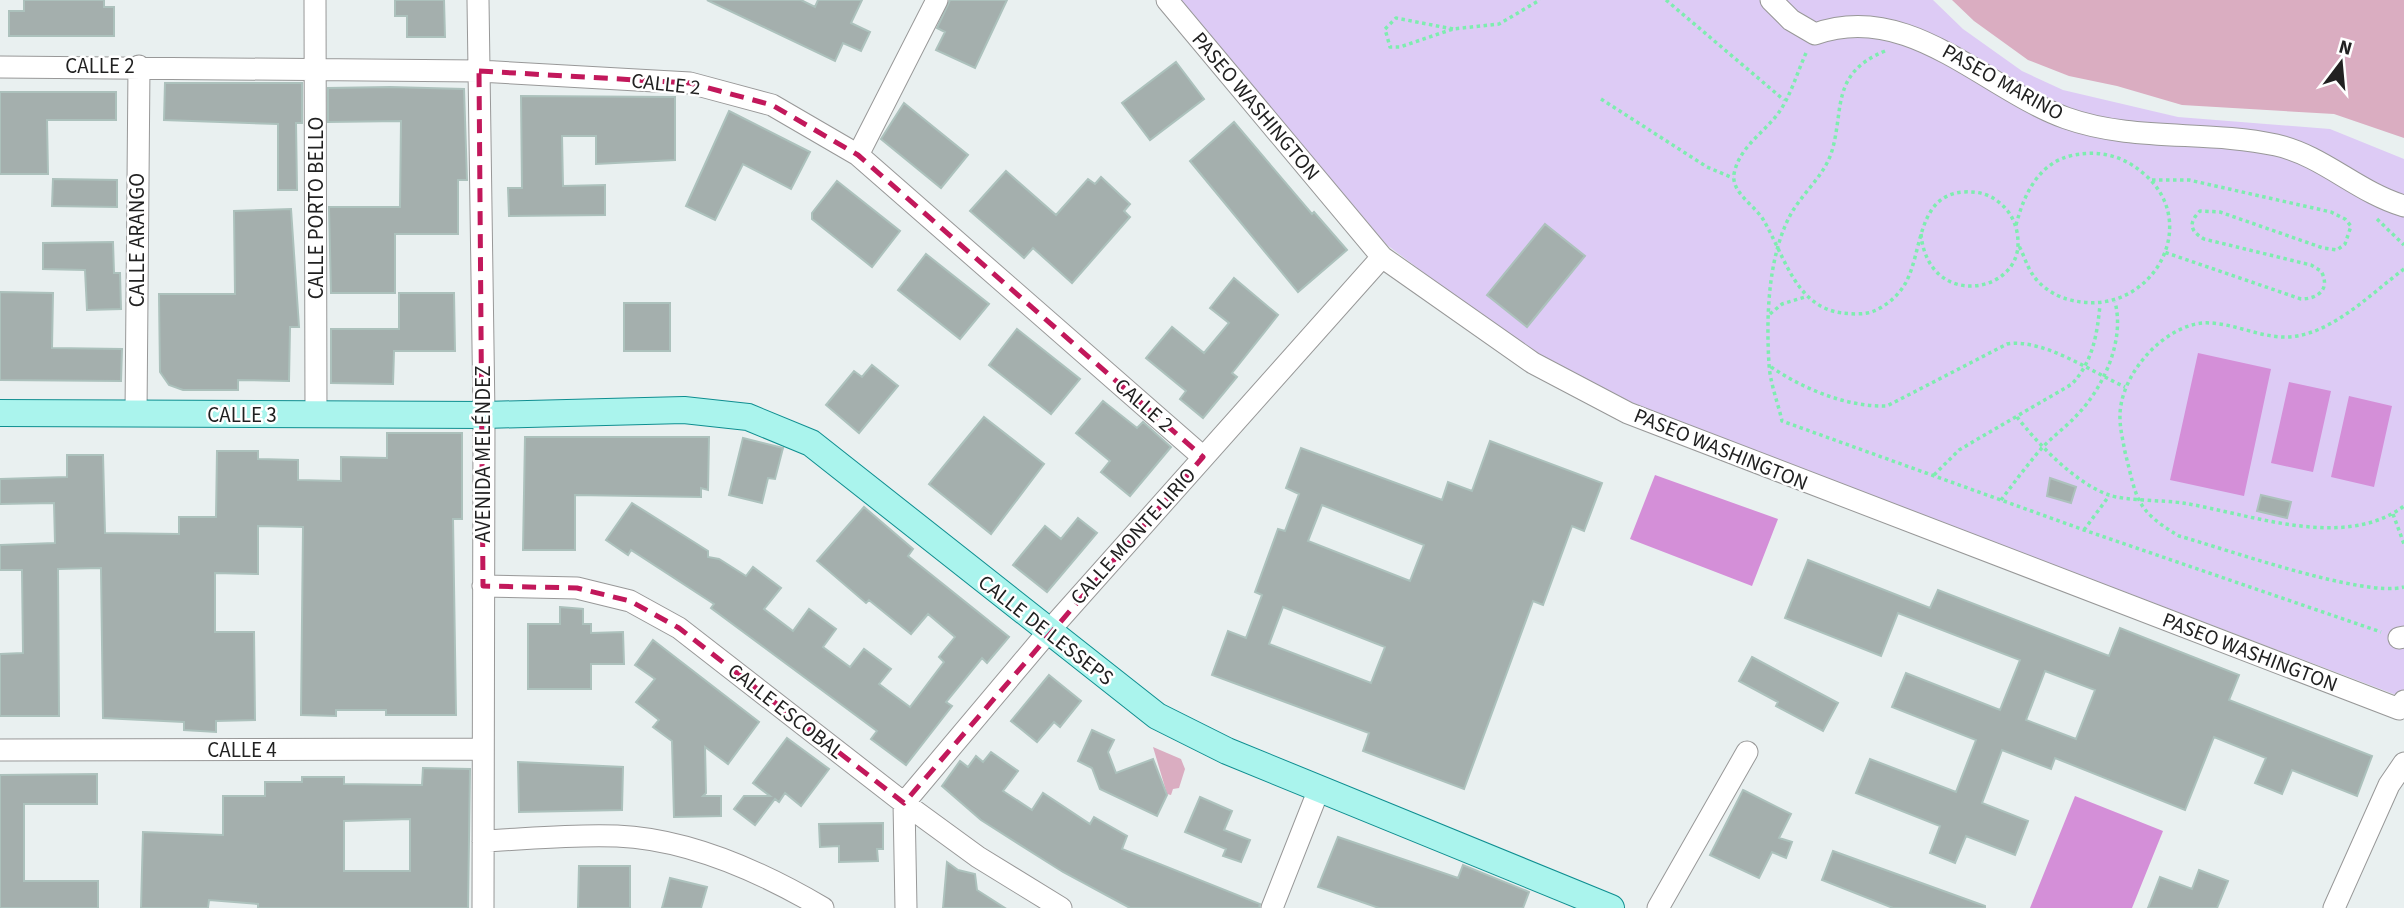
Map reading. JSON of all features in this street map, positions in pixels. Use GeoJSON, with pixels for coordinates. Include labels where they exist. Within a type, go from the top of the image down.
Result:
{"type":"FeatureCollection","features":[{"type":"Feature","properties":{"kind":"main road","name":"CALLE DE LESSEPS"},"geometry":{"type":"LineString","coordinates":[[484,415],[684,410],[748,416],[811,443],[1157,716],[1227,751],[1611,908]]}},
{"type":"Feature","properties":{"kind":"main road","name":"CALLE 3"},"geometry":{"type":"LineString","coordinates":[[0,413],[484,415]]}},
{"type":"Feature","properties":{"kind":"street","name":"CALLE PORTO BELLO"},"geometry":{"type":"LineString","coordinates":[[314,0],[316,415]]}},
{"type":"Feature","properties":{"kind":"street","name":"AVENIDA MELÉNDEZ"},"geometry":{"type":"LineString","coordinates":[[478,0],[484,415],[483,908]]}},
{"type":"Feature","properties":{"kind":"street"},"geometry":{"type":"LineString","coordinates":[[859,155],[937,0]]}},
{"type":"Feature","properties":{"kind":"street","name":"PASEO WASHINGTON"},"geometry":{"type":"LineString","coordinates":[[1167,0],[1382,257],[1533,363],[1628,413],[2402,705]]}},
{"type":"Feature","properties":{"kind":"street"},"geometry":{"type":"LineString","coordinates":[[1771,0],[1791,20],[1815,34]]}},
{"type":"Feature","properties":{"kind":"street","name":"PASEO MARINO"},"geometry":{"type":"LineString","coordinates":[[1815,34],[1831,27],[1861,24],[1888,27],[1933,43],[2033,104],[2066,118],[2095,127],[2283,147],[2320,161],[2366,192],[2404,206]]}},
{"type":"Feature","properties":{"kind":"street","name":"CALLE 2"},"geometry":{"type":"LineString","coordinates":[[0,67],[139,66],[479,71],[690,83],[772,105],[859,155],[1203,457]]}},
{"type":"Feature","properties":{"kind":"street","name":"CALLE ARANGO"},"geometry":{"type":"LineString","coordinates":[[135,414],[139,66]]}},
{"type":"Feature","properties":{"kind":"street","name":"CALLE MONTE LIRIO"},"geometry":{"type":"LineString","coordinates":[[904,803],[1048,632],[1382,257]]}},
{"type":"Feature","properties":{"kind":"street","name":"CALLE ESCOBAL"},"geometry":{"type":"LineString","coordinates":[[483,586],[576,588],[630,601],[679,628],[904,803],[978,857],[1061,908]]}},
{"type":"Feature","properties":{"kind":"street","name":"CALLE 4"},"geometry":{"type":"LineString","coordinates":[[0,750],[484,750]]}},
{"type":"Feature","properties":{"kind":"street"},"geometry":{"type":"LineString","coordinates":[[1658,908],[1747,751]]}},
{"type":"Feature","properties":{"kind":"street"},"geometry":{"type":"LineString","coordinates":[[2334,908],[2389,785],[2404,763]]}},
{"type":"Feature","properties":{"kind":"street"},"geometry":{"type":"LineString","coordinates":[[1272,908],[1319,789]]}},
{"type":"Feature","properties":{"kind":"street"},"geometry":{"type":"LineString","coordinates":[[904,803],[906,908]]}},
{"type":"Feature","properties":{"kind":"street"},"geometry":{"type":"LineString","coordinates":[[483,841],[618,836],[672,844],[730,862],[785,886],[823,908]]}},
{"type":"Feature","properties":{"kind":"path"},"geometry":{"type":"LineString","coordinates":[[1453,29],[1396,18],[1385,29],[1390,47],[1400,47],[1453,29],[1499,24],[1541,0]]}},
{"type":"Feature","properties":{"kind":"path"},"geometry":{"type":"LineString","coordinates":[[1665,0],[1785,100]]}},
{"type":"Feature","properties":{"kind":"path"},"geometry":{"type":"LineString","coordinates":[[1815,34],[1785,100],[1777,114],[1745,149],[1737,162],[1733,178],[1737,189],[1763,219],[1776,248],[1805,297],[1832,312],[1872,312],[1894,299],[1906,283],[1927,216],[1938,201],[1955,193],[1974,191],[1992,196],[2007,208],[2033,277],[2056,296],[2085,304],[2115,302],[2141,288],[2160,265],[2169,236],[2166,207],[2152,180],[2129,162],[2100,153],[2071,156],[2044,170],[2025,192],[2015,225]]}},
{"type":"Feature","properties":{"kind":"path"},"geometry":{"type":"LineString","coordinates":[[1888,50],[1857,71],[1845,85],[1838,101],[1832,151],[1827,163],[1792,212],[1776,248],[1769,366],[1782,421],[2084,530],[2402,637]]}},
{"type":"Feature","properties":{"kind":"path"},"geometry":{"type":"LineString","coordinates":[[1601,99],[1707,167],[1733,178]]}},
{"type":"Feature","properties":{"kind":"path"},"geometry":{"type":"LineString","coordinates":[[2152,180],[2189,180],[2331,212],[2345,219],[2351,226],[2346,244],[2337,250],[2323,248],[2220,212],[2200,211],[2194,217],[2191,225],[2194,233],[2203,240],[2311,265],[2321,271],[2325,286],[2321,295],[2313,299],[2301,299],[2164,252]]}},
{"type":"Feature","properties":{"kind":"path"},"geometry":{"type":"LineString","coordinates":[[2371,214],[2404,246]]}},
{"type":"Feature","properties":{"kind":"path"},"geometry":{"type":"LineString","coordinates":[[1921,234],[1923,253],[1932,269],[1946,281],[1964,287],[1983,285],[2000,276],[2012,262],[2019,244]]}},
{"type":"Feature","properties":{"kind":"path"},"geometry":{"type":"LineString","coordinates":[[2404,269],[2334,321],[2302,335],[2278,336],[2227,324],[2202,323],[2180,329],[2163,338],[2142,362],[2126,387],[2119,424],[2136,498],[2155,522],[2179,536],[2352,585],[2393,590],[2404,587]]}},
{"type":"Feature","properties":{"kind":"path"},"geometry":{"type":"LineString","coordinates":[[1770,314],[1782,304],[1805,297]]}},
{"type":"Feature","properties":{"kind":"path"},"geometry":{"type":"LineString","coordinates":[[2001,500],[2042,448],[2079,414],[2103,377],[2116,343],[2119,318],[2115,302]]}},
{"type":"Feature","properties":{"kind":"path"},"geometry":{"type":"LineString","coordinates":[[1934,475],[1959,450],[2072,384],[2085,369],[2096,335],[2099,305]]}},
{"type":"Feature","properties":{"kind":"path"},"geometry":{"type":"LineString","coordinates":[[1769,366],[1800,386],[1872,406],[1901,401],[2007,344],[2036,344],[2126,387]]}},
{"type":"Feature","properties":{"kind":"path"},"geometry":{"type":"LineString","coordinates":[[2017,417],[2042,448],[2109,496],[2327,529],[2361,527],[2393,514],[2404,506]]}},
{"type":"Feature","properties":{"kind":"path"},"geometry":{"type":"LineString","coordinates":[[2084,530],[2109,496]]}},
{"type":"Feature","properties":{"kind":"path"},"geometry":{"type":"LineString","coordinates":[[2393,514],[2404,544]]}},
{"type":"Feature","properties":{"kind":"highlighted area"},"geometry":{"type":"Polygon","coordinates":[[[479,71],[690,83],[772,105],[858,155],[1203,457],[904,803],[679,628],[630,601],[577,588],[483,586],[479,71]]]}},
{"type":"Feature","properties":{"kind":"shaded area"},"geometry":{"type":"Polygon","coordinates":[[[1179,0],[1933,0],[1963,29],[2022,71],[2063,90],[2178,117],[2330,129],[2404,159],[2404,698],[1736,444],[1631,402],[1533,355],[1387,245],[1179,0]]]}},
{"type":"Feature","properties":{"kind":"shaded area"},"geometry":{"type":"Polygon","coordinates":[[[1952,0],[2404,0],[2404,138],[2334,114],[2182,105],[2117,86],[2069,76],[2028,60],[1974,21],[1952,0]]]}},
{"type":"Feature","properties":{"kind":"shaded area"},"geometry":{"type":"Polygon","coordinates":[[[2198,353],[2271,369],[2244,496],[2170,480],[2198,353]]]}},
{"type":"Feature","properties":{"kind":"shaded area"},"geometry":{"type":"Polygon","coordinates":[[[2289,382],[2331,391],[2313,472],[2271,463],[2289,382]]]}},
{"type":"Feature","properties":{"kind":"shaded area"},"geometry":{"type":"Polygon","coordinates":[[[2349,396],[2392,406],[2374,487],[2331,477],[2349,396]]]}},
{"type":"Feature","properties":{"kind":"shaded area"},"geometry":{"type":"Polygon","coordinates":[[[1655,475],[1778,519],[1752,586],[1630,539],[1655,475]]]}},
{"type":"Feature","properties":{"kind":"shaded area"},"geometry":{"type":"Polygon","coordinates":[[[1153,747],[1181,759],[1185,769],[1179,788],[1173,789],[1171,795],[1167,794],[1153,747]]]}},
{"type":"Feature","properties":{"kind":"shaded area"},"geometry":{"type":"Polygon","coordinates":[[[2075,796],[2163,831],[2132,908],[2030,908],[2075,796]]]}},
{"type":"Feature","properties":{"kind":"building"},"geometry":{"type":"Polygon","coordinates":[[[24,0],[104,0],[104,7],[114,7],[114,36],[9,36],[9,11],[24,11],[24,0]]]}},
{"type":"Feature","properties":{"kind":"building"},"geometry":{"type":"Polygon","coordinates":[[[395,0],[444,0],[445,37],[407,37],[407,16],[395,16],[395,0]]]}},
{"type":"Feature","properties":{"kind":"building"},"geometry":{"type":"Polygon","coordinates":[[[707,0],[801,0],[815,7],[818,0],[862,0],[851,23],[870,32],[861,51],[843,43],[835,61],[707,0]]]}},
{"type":"Feature","properties":{"kind":"building"},"geometry":{"type":"Polygon","coordinates":[[[950,0],[1007,0],[975,68],[936,50],[945,32],[937,28],[950,0]]]}},
{"type":"Feature","properties":{"kind":"building"},"geometry":{"type":"Polygon","coordinates":[[[1176,62],[1204,99],[1150,140],[1122,103],[1176,62]]]}},
{"type":"Feature","properties":{"kind":"building"},"geometry":{"type":"Polygon","coordinates":[[[165,83],[302,83],[302,123],[296,123],[297,190],[278,190],[278,124],[164,120],[165,83]]]}},
{"type":"Feature","properties":{"kind":"building"},"geometry":{"type":"Polygon","coordinates":[[[328,88],[464,89],[467,180],[458,180],[458,234],[395,234],[395,293],[331,293],[329,207],[400,207],[401,121],[328,122],[328,88]]]}},
{"type":"Feature","properties":{"kind":"building"},"geometry":{"type":"Polygon","coordinates":[[[0,92],[116,92],[116,120],[47,120],[48,174],[0,174],[0,92]]]}},
{"type":"Feature","properties":{"kind":"building"},"geometry":{"type":"Polygon","coordinates":[[[521,96],[675,97],[675,160],[596,164],[596,136],[562,136],[563,186],[605,185],[605,215],[509,216],[508,188],[522,188],[521,96]]]}},
{"type":"Feature","properties":{"kind":"building"},"geometry":{"type":"Polygon","coordinates":[[[904,103],[968,155],[941,188],[881,139],[904,103]]]}},
{"type":"Feature","properties":{"kind":"building"},"geometry":{"type":"Polygon","coordinates":[[[729,111],[810,152],[791,189],[743,164],[715,220],[686,206],[729,111]]]}},
{"type":"Feature","properties":{"kind":"building"},"geometry":{"type":"Polygon","coordinates":[[[1234,122],[1312,214],[1314,212],[1347,250],[1298,292],[1190,161],[1234,122]]]}},
{"type":"Feature","properties":{"kind":"building"},"geometry":{"type":"Polygon","coordinates":[[[1006,171],[1056,215],[1088,179],[1095,184],[1101,177],[1130,204],[1124,211],[1130,217],[1072,283],[1033,248],[1024,258],[970,211],[1006,171]]]}},
{"type":"Feature","properties":{"kind":"building"},"geometry":{"type":"Polygon","coordinates":[[[53,179],[117,180],[117,207],[52,206],[53,179]]]}},
{"type":"Feature","properties":{"kind":"building"},"geometry":{"type":"Polygon","coordinates":[[[837,181],[900,231],[872,267],[812,219],[812,213],[837,181]]]}},
{"type":"Feature","properties":{"kind":"building"},"geometry":{"type":"Polygon","coordinates":[[[291,209],[299,327],[290,327],[289,381],[238,380],[238,390],[183,390],[169,385],[160,372],[159,294],[235,294],[234,211],[291,209]]]}},
{"type":"Feature","properties":{"kind":"building"},"geometry":{"type":"Polygon","coordinates":[[[1545,224],[1585,256],[1527,327],[1487,295],[1545,224]]]}},
{"type":"Feature","properties":{"kind":"building"},"geometry":{"type":"Polygon","coordinates":[[[113,242],[114,273],[120,273],[121,309],[87,310],[85,270],[43,269],[43,243],[113,242]]]}},
{"type":"Feature","properties":{"kind":"building"},"geometry":{"type":"Polygon","coordinates":[[[926,254],[989,304],[960,339],[898,290],[926,254]]]}},
{"type":"Feature","properties":{"kind":"building"},"geometry":{"type":"Polygon","coordinates":[[[1234,278],[1278,315],[1232,373],[1237,377],[1203,418],[1180,399],[1186,391],[1146,358],[1172,327],[1204,353],[1229,323],[1210,308],[1234,278]]]}},
{"type":"Feature","properties":{"kind":"building"},"geometry":{"type":"Polygon","coordinates":[[[0,292],[53,293],[52,348],[122,349],[121,381],[0,380],[0,292]]]}},
{"type":"Feature","properties":{"kind":"building"},"geometry":{"type":"Polygon","coordinates":[[[399,293],[454,293],[455,351],[394,351],[393,384],[331,383],[331,329],[399,329],[399,293]]]}},
{"type":"Feature","properties":{"kind":"building"},"geometry":{"type":"Polygon","coordinates":[[[624,303],[670,303],[670,351],[624,351],[624,303]]]}},
{"type":"Feature","properties":{"kind":"building"},"geometry":{"type":"Polygon","coordinates":[[[1017,329],[1080,379],[1051,414],[989,365],[1017,329]]]}},
{"type":"Feature","properties":{"kind":"building"},"geometry":{"type":"Polygon","coordinates":[[[872,365],[898,386],[859,433],[826,405],[854,371],[862,377],[872,365]]]}},
{"type":"Feature","properties":{"kind":"building"},"geometry":{"type":"Polygon","coordinates":[[[1103,401],[1137,428],[1143,422],[1171,447],[1130,496],[1101,472],[1110,461],[1076,433],[1103,401]]]}},
{"type":"Feature","properties":{"kind":"building"},"geometry":{"type":"Polygon","coordinates":[[[984,417],[1044,464],[991,534],[929,484],[984,417]]]}},
{"type":"Feature","properties":{"kind":"building"},"geometry":{"type":"Polygon","coordinates":[[[387,433],[462,433],[462,519],[453,519],[456,715],[386,715],[386,710],[336,710],[336,716],[301,715],[303,527],[258,526],[258,574],[215,573],[215,632],[254,632],[255,720],[216,721],[216,732],[184,730],[184,722],[103,718],[101,568],[58,569],[59,716],[0,716],[0,654],[23,653],[22,570],[0,570],[0,545],[55,543],[54,503],[0,504],[0,479],[67,477],[67,455],[103,455],[105,533],[179,534],[179,517],[216,517],[217,451],[258,451],[258,459],[298,460],[298,480],[341,481],[341,457],[387,458],[387,433]]]}},
{"type":"Feature","properties":{"kind":"building"},"geometry":{"type":"Polygon","coordinates":[[[525,437],[709,437],[708,490],[701,488],[701,497],[575,495],[575,550],[523,550],[525,437]]]}},
{"type":"Feature","properties":{"kind":"building"},"geometry":{"type":"Polygon","coordinates":[[[743,438],[783,448],[775,479],[768,478],[762,503],[729,495],[743,438]]]}},
{"type":"Feature","properties":{"kind":"building"},"geometry":{"type":"Polygon","coordinates":[[[1490,441],[1602,483],[1584,531],[1572,526],[1543,605],[1533,601],[1464,789],[1363,751],[1369,733],[1212,675],[1228,631],[1246,638],[1262,595],[1255,592],[1278,529],[1285,531],[1299,494],[1286,488],[1301,448],[1442,500],[1448,482],[1472,491],[1490,441]],[[1322,505],[1308,541],[1410,581],[1424,545],[1322,505]],[[1283,607],[1269,644],[1371,683],[1385,647],[1283,607]]]}},
{"type":"Feature","properties":{"kind":"building"},"geometry":{"type":"Polygon","coordinates":[[[2050,478],[2076,487],[2071,503],[2047,496],[2050,478]]]}},
{"type":"Feature","properties":{"kind":"building"},"geometry":{"type":"Polygon","coordinates":[[[2261,495],[2291,502],[2287,518],[2257,511],[2261,495]]]}},
{"type":"Feature","properties":{"kind":"building"},"geometry":{"type":"Polygon","coordinates":[[[632,503],[708,551],[708,557],[719,559],[746,576],[753,567],[781,588],[764,609],[793,631],[809,609],[836,629],[823,647],[850,667],[864,649],[891,669],[879,684],[910,707],[944,662],[939,657],[955,637],[928,614],[911,634],[869,600],[866,603],[817,561],[864,507],[913,549],[908,556],[1009,637],[987,663],[982,658],[946,702],[952,706],[906,765],[871,739],[877,731],[711,608],[714,604],[631,550],[628,555],[606,540],[632,503]]]}},
{"type":"Feature","properties":{"kind":"building"},"geometry":{"type":"Polygon","coordinates":[[[1078,518],[1097,533],[1047,592],[1013,565],[1045,526],[1061,539],[1078,518]]]}},
{"type":"Feature","properties":{"kind":"building"},"geometry":{"type":"Polygon","coordinates":[[[1808,560],[1930,608],[1938,590],[2109,656],[2120,628],[2239,675],[2229,700],[2372,756],[2357,796],[2292,770],[2282,794],[2255,783],[2266,758],[2214,737],[2185,810],[2055,758],[2051,769],[2002,750],[1982,803],[2028,821],[2015,855],[1966,836],[1955,863],[1930,853],[1940,826],[1856,793],[1870,759],[1956,792],[1976,740],[1892,707],[1906,673],[2000,710],[2020,660],[1898,613],[1881,656],[1785,618],[1808,560]],[[2045,671],[2026,720],[2076,739],[2095,690],[2045,671]]]}},
{"type":"Feature","properties":{"kind":"building"},"geometry":{"type":"Polygon","coordinates":[[[560,607],[583,609],[583,624],[591,624],[591,633],[623,632],[624,664],[591,664],[591,689],[528,689],[528,624],[560,624],[560,607]]]}},
{"type":"Feature","properties":{"kind":"building"},"geometry":{"type":"Polygon","coordinates":[[[653,640],[759,722],[728,764],[705,747],[706,793],[703,796],[721,796],[721,816],[674,817],[672,741],[653,727],[659,720],[636,702],[655,679],[635,665],[653,640]]]}},
{"type":"Feature","properties":{"kind":"building"},"geometry":{"type":"Polygon","coordinates":[[[1752,657],[1838,703],[1823,731],[1776,706],[1778,702],[1739,681],[1752,657]]]}},
{"type":"Feature","properties":{"kind":"building"},"geometry":{"type":"Polygon","coordinates":[[[1049,675],[1081,701],[1060,727],[1054,722],[1037,742],[1011,721],[1049,675]]]}},
{"type":"Feature","properties":{"kind":"building"},"geometry":{"type":"Polygon","coordinates":[[[1092,730],[1114,740],[1108,752],[1116,773],[1153,759],[1167,795],[1157,816],[1100,789],[1092,768],[1078,761],[1092,730]]]}},
{"type":"Feature","properties":{"kind":"building"},"geometry":{"type":"Polygon","coordinates":[[[787,738],[829,769],[801,806],[785,793],[779,802],[775,799],[755,825],[734,809],[744,796],[770,796],[753,783],[787,738]]]}},
{"type":"Feature","properties":{"kind":"building"},"geometry":{"type":"Polygon","coordinates":[[[991,752],[1018,771],[1003,791],[1032,810],[1043,793],[1090,824],[1094,817],[1127,836],[1122,849],[1260,904],[1259,908],[1130,908],[1063,872],[981,820],[942,786],[960,761],[968,767],[976,756],[983,762],[991,752]]]}},
{"type":"Feature","properties":{"kind":"building"},"geometry":{"type":"Polygon","coordinates":[[[518,762],[623,767],[622,810],[519,812],[518,762]]]}},
{"type":"Feature","properties":{"kind":"building"},"geometry":{"type":"Polygon","coordinates":[[[423,768],[470,769],[468,908],[258,908],[258,904],[209,900],[208,908],[141,908],[143,832],[223,835],[223,796],[265,796],[265,782],[302,782],[302,777],[344,777],[344,784],[422,785],[423,768]],[[410,819],[344,821],[344,871],[410,871],[410,819]]]}},
{"type":"Feature","properties":{"kind":"building"},"geometry":{"type":"Polygon","coordinates":[[[97,774],[97,804],[24,804],[24,881],[98,881],[98,908],[0,908],[0,775],[97,774]]]}},
{"type":"Feature","properties":{"kind":"building"},"geometry":{"type":"Polygon","coordinates":[[[1743,790],[1791,814],[1779,838],[1792,842],[1786,858],[1772,852],[1759,878],[1710,855],[1743,790]]]}},
{"type":"Feature","properties":{"kind":"building"},"geometry":{"type":"Polygon","coordinates":[[[1200,797],[1232,811],[1224,830],[1250,840],[1241,862],[1223,856],[1226,849],[1185,832],[1200,797]]]}},
{"type":"Feature","properties":{"kind":"building"},"geometry":{"type":"Polygon","coordinates":[[[883,823],[883,849],[877,849],[878,861],[839,862],[839,846],[820,847],[819,824],[883,823]]]}},
{"type":"Feature","properties":{"kind":"building"},"geometry":{"type":"Polygon","coordinates":[[[1338,837],[1458,878],[1463,865],[1529,892],[1523,908],[1379,908],[1318,887],[1338,837]]]}},
{"type":"Feature","properties":{"kind":"building"},"geometry":{"type":"Polygon","coordinates":[[[1833,851],[1985,908],[1893,908],[1822,880],[1833,851]]]}},
{"type":"Feature","properties":{"kind":"building"},"geometry":{"type":"Polygon","coordinates":[[[947,862],[958,870],[975,874],[977,890],[1005,908],[943,908],[947,862]]]}},
{"type":"Feature","properties":{"kind":"building"},"geometry":{"type":"Polygon","coordinates":[[[579,866],[630,866],[630,908],[578,908],[579,866]]]}},
{"type":"Feature","properties":{"kind":"building"},"geometry":{"type":"Polygon","coordinates":[[[2199,870],[2228,881],[2217,908],[2148,908],[2160,877],[2192,889],[2199,870]]]}},
{"type":"Feature","properties":{"kind":"building"},"geometry":{"type":"Polygon","coordinates":[[[670,878],[707,887],[701,908],[662,908],[670,878]]]}}]}
